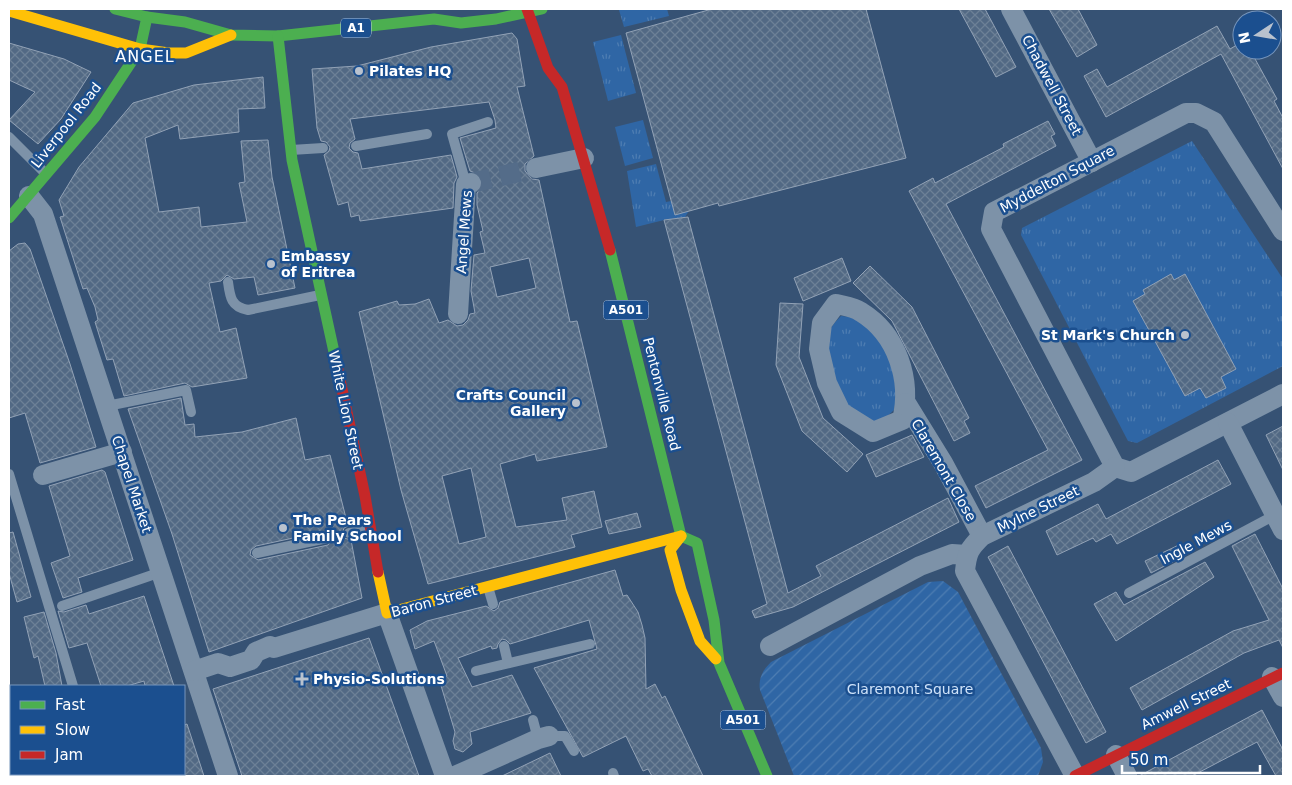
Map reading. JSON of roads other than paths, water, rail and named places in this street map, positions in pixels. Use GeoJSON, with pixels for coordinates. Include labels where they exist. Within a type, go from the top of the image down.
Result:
{"type":"FeatureCollection","features":[{"type":"Feature","properties":{"kind":"main road","name":"A1"},"geometry":{"type":"LineString","coordinates":[[115,9],[147,17],[185,22],[231,35],[278,36],[434,19],[461,23],[528,10],[547,11]]}},
{"type":"Feature","properties":{"kind":"main road","name":"A1"},"geometry":{"type":"LineString","coordinates":[[434,19],[458,9]]}},
{"type":"Feature","properties":{"kind":"main road","name":"Pentonville Road"},"geometry":{"type":"LineString","coordinates":[[528,10],[548,68],[562,87]]}},
{"type":"Feature","properties":{"kind":"main road","name":"A1"},"geometry":{"type":"LineString","coordinates":[[9,11],[140,49],[186,53],[231,35]]}},
{"type":"Feature","properties":{"kind":"main road","name":"Liverpool Road"},"geometry":{"type":"LineString","coordinates":[[9,218],[95,117],[140,49],[147,17]]}},
{"type":"Feature","properties":{"kind":"main road","name":"White Lion Street"},"geometry":{"type":"LineString","coordinates":[[278,36],[290,150],[365,496],[369,528],[387,613]]}},
{"type":"Feature","properties":{"kind":"main road","name":"Pentonville Road"},"geometry":{"type":"LineString","coordinates":[[562,64],[562,87],[618,279],[681,536]]}},
{"type":"Feature","properties":{"kind":"main road","name":"Baron Street"},"geometry":{"type":"LineString","coordinates":[[387,613],[681,536]]}},
{"type":"Feature","properties":{"kind":"main road","name":"A501"},"geometry":{"type":"LineString","coordinates":[[719,663],[700,640],[676,575],[670,550],[681,536],[697,543],[714,620],[719,663],[767,776]]}},
{"type":"Feature","properties":{"kind":"main road","name":"Amwell Street"},"geometry":{"type":"LineString","coordinates":[[1075,776],[1278,675]]}},
{"type":"Feature","properties":{"kind":"street","name":"Chadwell Street"},"geometry":{"type":"LineString","coordinates":[[1011,9],[1092,162]]}},
{"type":"Feature","properties":{"kind":"street","name":"Myddelton Square"},"geometry":{"type":"LineString","coordinates":[[1115,467],[992,229],[994,212],[1186,113],[1205,116],[1214,122],[1283,232]]}},
{"type":"Feature","properties":{"kind":"street"},"geometry":{"type":"LineString","coordinates":[[536,168],[584,158]]}},
{"type":"Feature","properties":{"kind":"street","name":"Angel Mews"},"geometry":{"type":"LineString","coordinates":[[458,314],[468,184]]}},
{"type":"Feature","properties":{"kind":"street","name":"Chapel Market"},"geometry":{"type":"LineString","coordinates":[[28,196],[43,214],[228,776]]}},
{"type":"Feature","properties":{"kind":"street","name":"Claremont Close"},"geometry":{"type":"LineString","coordinates":[[906,403],[902,420],[873,432],[841,412],[827,383],[819,349],[822,323],[836,304],[861,311],[883,330],[897,354],[905,379],[906,403],[943,463],[982,536]]}},
{"type":"Feature","properties":{"kind":"street"},"geometry":{"type":"LineString","coordinates":[[1115,467],[1131,472],[1283,394]]}},
{"type":"Feature","properties":{"kind":"street"},"geometry":{"type":"LineString","coordinates":[[1228,423],[1279,522]]}},
{"type":"Feature","properties":{"kind":"street"},"geometry":{"type":"LineString","coordinates":[[43,475],[122,452]]}},
{"type":"Feature","properties":{"kind":"street","name":"Mylne Street"},"geometry":{"type":"LineString","coordinates":[[967,555],[969,549],[982,536],[1094,482],[1115,467]]}},
{"type":"Feature","properties":{"kind":"street"},"geometry":{"type":"LineString","coordinates":[[767,640],[920,566],[952,554],[967,555],[966,571],[1075,776]]}},
{"type":"Feature","properties":{"kind":"street","name":"Baron Street"},"geometry":{"type":"LineString","coordinates":[[194,671],[218,663],[230,667],[251,660],[256,652],[270,646],[274,648],[387,613]]}},
{"type":"Feature","properties":{"kind":"street","name":"White Lion Street"},"geometry":{"type":"LineString","coordinates":[[387,613],[444,776]]}},
{"type":"Feature","properties":{"kind":"street"},"geometry":{"type":"LineString","coordinates":[[1278,675],[1283,698]]}},
{"type":"Feature","properties":{"kind":"street"},"geometry":{"type":"LineString","coordinates":[[455,776],[540,732]]}},
{"type":"Feature","properties":{"kind":"street"},"geometry":{"type":"LineString","coordinates":[[1116,755],[1127,776]]}},
{"type":"Feature","properties":{"kind":"lane"},"geometry":{"type":"LineString","coordinates":[[468,184],[452,134],[488,122]]}},
{"type":"Feature","properties":{"kind":"lane"},"geometry":{"type":"LineString","coordinates":[[356,146],[427,134]]}},
{"type":"Feature","properties":{"kind":"lane"},"geometry":{"type":"LineString","coordinates":[[9,137],[47,175]]}},
{"type":"Feature","properties":{"kind":"lane"},"geometry":{"type":"LineString","coordinates":[[290,150],[323,148]]}},
{"type":"Feature","properties":{"kind":"lane"},"geometry":{"type":"LineString","coordinates":[[228,282],[234,304],[239,308],[248,310],[321,294]]}},
{"type":"Feature","properties":{"kind":"lane"},"geometry":{"type":"LineString","coordinates":[[107,406],[186,390],[191,412]]}},
{"type":"Feature","properties":{"kind":"lane"},"geometry":{"type":"LineString","coordinates":[[9,474],[73,685]]}},
{"type":"Feature","properties":{"kind":"lane","name":"Ingle Mews"},"geometry":{"type":"LineString","coordinates":[[1129,593],[1279,522]]}},
{"type":"Feature","properties":{"kind":"lane"},"geometry":{"type":"LineString","coordinates":[[349,533],[369,528]]}},
{"type":"Feature","properties":{"kind":"lane"},"geometry":{"type":"LineString","coordinates":[[257,554],[327,538]]}},
{"type":"Feature","properties":{"kind":"lane"},"geometry":{"type":"LineString","coordinates":[[62,606],[161,572]]}},
{"type":"Feature","properties":{"kind":"lane"},"geometry":{"type":"LineString","coordinates":[[488,586],[493,604]]}},
{"type":"Feature","properties":{"kind":"lane"},"geometry":{"type":"LineString","coordinates":[[476,671],[590,644]]}},
{"type":"Feature","properties":{"kind":"lane"},"geometry":{"type":"LineString","coordinates":[[504,646],[508,663]]}},
{"type":"Feature","properties":{"kind":"lane"},"geometry":{"type":"LineString","coordinates":[[540,732],[565,736],[574,751]]}},
{"type":"Feature","properties":{"kind":"tunnel"},"geometry":{"type":"LineString","coordinates":[[471,183],[536,168]]}},
{"type":"Feature","properties":{"kind":"place","name":"Pilates HQ"},"geometry":{"type":"Point","coordinates":[359,71]}},
{"type":"Feature","properties":{"kind":"place","name":"Embassy of Eritrea"},"geometry":{"type":"Point","coordinates":[271,264]}},
{"type":"Feature","properties":{"kind":"place","name":"St Mark's Church"},"geometry":{"type":"Point","coordinates":[1185,335]}},
{"type":"Feature","properties":{"kind":"place","name":"Crafts Council Gallery"},"geometry":{"type":"Point","coordinates":[576,403]}},
{"type":"Feature","properties":{"kind":"place","name":"The Pears Family School"},"geometry":{"type":"Point","coordinates":[283,528]}},
{"type":"Feature","properties":{"kind":"place","name":"Physio-Solutions"},"geometry":{"type":"Point","coordinates":[302,679]}},
{"type":"Feature","properties":{"kind":"district","name":"ANGEL"},"geometry":{"type":"Point","coordinates":[145,56]}},
{"type":"Feature","properties":{"kind":"park label","name":"Claremont Square"},"geometry":{"type":"Point","coordinates":[910,689]}}]}
